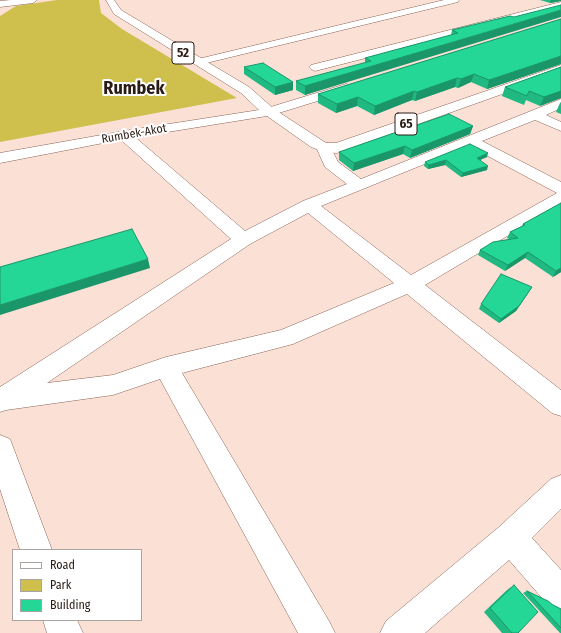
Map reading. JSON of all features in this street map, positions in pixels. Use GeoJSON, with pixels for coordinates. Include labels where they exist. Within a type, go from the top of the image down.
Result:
{"type":"FeatureCollection","features":[{"type":"Feature","properties":{"kind":"street"},"geometry":{"type":"LineString","coordinates":[[0,4],[33,0]]}},
{"type":"Feature","properties":{"kind":"street","name":"52"},"geometry":{"type":"LineString","coordinates":[[110,0],[117,12],[134,24],[245,90],[264,108]]}},
{"type":"Feature","properties":{"kind":"street"},"geometry":{"type":"LineString","coordinates":[[413,0],[447,13]]}},
{"type":"Feature","properties":{"kind":"street"},"geometry":{"type":"LineString","coordinates":[[198,62],[455,0]]}},
{"type":"Feature","properties":{"kind":"street"},"geometry":{"type":"LineString","coordinates":[[0,10],[12,3]]}},
{"type":"Feature","properties":{"kind":"street"},"geometry":{"type":"LineString","coordinates":[[315,67],[480,24],[561,5]]}},
{"type":"Feature","properties":{"kind":"street"},"geometry":{"type":"LineString","coordinates":[[467,20],[480,24]]}},
{"type":"Feature","properties":{"kind":"street","name":"65"},"geometry":{"type":"LineString","coordinates":[[324,147],[337,148],[561,69]]}},
{"type":"Feature","properties":{"kind":"street","name":"Rumbek-Akot"},"geometry":{"type":"LineString","coordinates":[[0,158],[264,108],[359,84]]}},
{"type":"Feature","properties":{"kind":"street"},"geometry":{"type":"LineString","coordinates":[[1,400],[243,240],[309,205],[536,115],[561,103]]}},
{"type":"Feature","properties":{"kind":"street"},"geometry":{"type":"LineString","coordinates":[[264,108],[316,144],[324,147],[330,164],[359,185]]}},
{"type":"Feature","properties":{"kind":"street"},"geometry":{"type":"LineString","coordinates":[[536,115],[561,127]]}},
{"type":"Feature","properties":{"kind":"street"},"geometry":{"type":"LineString","coordinates":[[124,135],[243,240]]}},
{"type":"Feature","properties":{"kind":"street"},"geometry":{"type":"LineString","coordinates":[[470,141],[561,189]]}},
{"type":"Feature","properties":{"kind":"street"},"geometry":{"type":"LineString","coordinates":[[1,400],[113,385],[166,368],[285,338],[411,284],[561,197]]}},
{"type":"Feature","properties":{"kind":"street"},"geometry":{"type":"LineString","coordinates":[[309,205],[411,284],[561,405]]}},
{"type":"Feature","properties":{"kind":"street"},"geometry":{"type":"LineString","coordinates":[[166,368],[317,633]]}},
{"type":"Feature","properties":{"kind":"street"},"geometry":{"type":"LineString","coordinates":[[0,448],[36,549]]}},
{"type":"Feature","properties":{"kind":"street"},"geometry":{"type":"LineString","coordinates":[[398,633],[510,538],[561,490]]}},
{"type":"Feature","properties":{"kind":"street"},"geometry":{"type":"LineString","coordinates":[[510,538],[561,594]]}},
{"type":"Feature","properties":{"kind":"street"},"geometry":{"type":"LineString","coordinates":[[60,621],[65,633]]}},
{"type":"Feature","properties":{"kind":"green space"},"geometry":{"type":"Polygon","coordinates":[[[57,0],[99,0],[101,13],[122,29],[237,98],[0,142],[0,16],[16,6],[57,0]]]}},
{"type":"Feature","properties":{"kind":"building"},"geometry":{"type":"Polygon","coordinates":[[[561,5],[561,10],[305,86],[296,81],[371,61],[365,58],[458,33],[452,30],[561,5]]]}},
{"type":"Feature","properties":{"kind":"building"},"geometry":{"type":"Polygon","coordinates":[[[561,19],[561,56],[489,80],[474,74],[461,79],[457,78],[417,92],[414,91],[375,106],[358,97],[337,104],[318,94],[561,19]]]}},
{"type":"Feature","properties":{"kind":"building"},"geometry":{"type":"Polygon","coordinates":[[[263,63],[293,82],[275,87],[244,67],[263,63]]]}},
{"type":"Feature","properties":{"kind":"building"},"geometry":{"type":"Polygon","coordinates":[[[561,67],[561,91],[544,97],[529,91],[527,96],[505,87],[561,67]]]}},
{"type":"Feature","properties":{"kind":"building"},"geometry":{"type":"Polygon","coordinates":[[[449,114],[473,126],[412,150],[405,146],[354,163],[339,152],[449,114]]]}},
{"type":"Feature","properties":{"kind":"building"},"geometry":{"type":"Polygon","coordinates":[[[470,144],[488,153],[477,158],[488,166],[463,173],[446,160],[429,165],[425,162],[470,144]]]}},
{"type":"Feature","properties":{"kind":"building"},"geometry":{"type":"Polygon","coordinates":[[[561,203],[561,268],[556,271],[528,252],[508,265],[480,250],[493,242],[518,238],[510,232],[525,225],[523,224],[561,203]]]}},
{"type":"Feature","properties":{"kind":"building"},"geometry":{"type":"Polygon","coordinates":[[[132,229],[148,259],[0,305],[0,267],[132,229]]]}},
{"type":"Feature","properties":{"kind":"building"},"geometry":{"type":"Polygon","coordinates":[[[501,274],[532,287],[519,306],[501,319],[481,304],[501,274]]]}},
{"type":"Feature","properties":{"kind":"building"},"geometry":{"type":"Polygon","coordinates":[[[514,585],[538,612],[518,633],[512,633],[490,608],[514,585]]]}},
{"type":"Feature","properties":{"kind":"building"},"geometry":{"type":"Polygon","coordinates":[[[527,591],[561,609],[561,628],[527,591]]]}},
{"type":"Feature","properties":{"kind":"district","name":"Rumbek"},"geometry":{"type":"Point","coordinates":[134,89]}}]}
